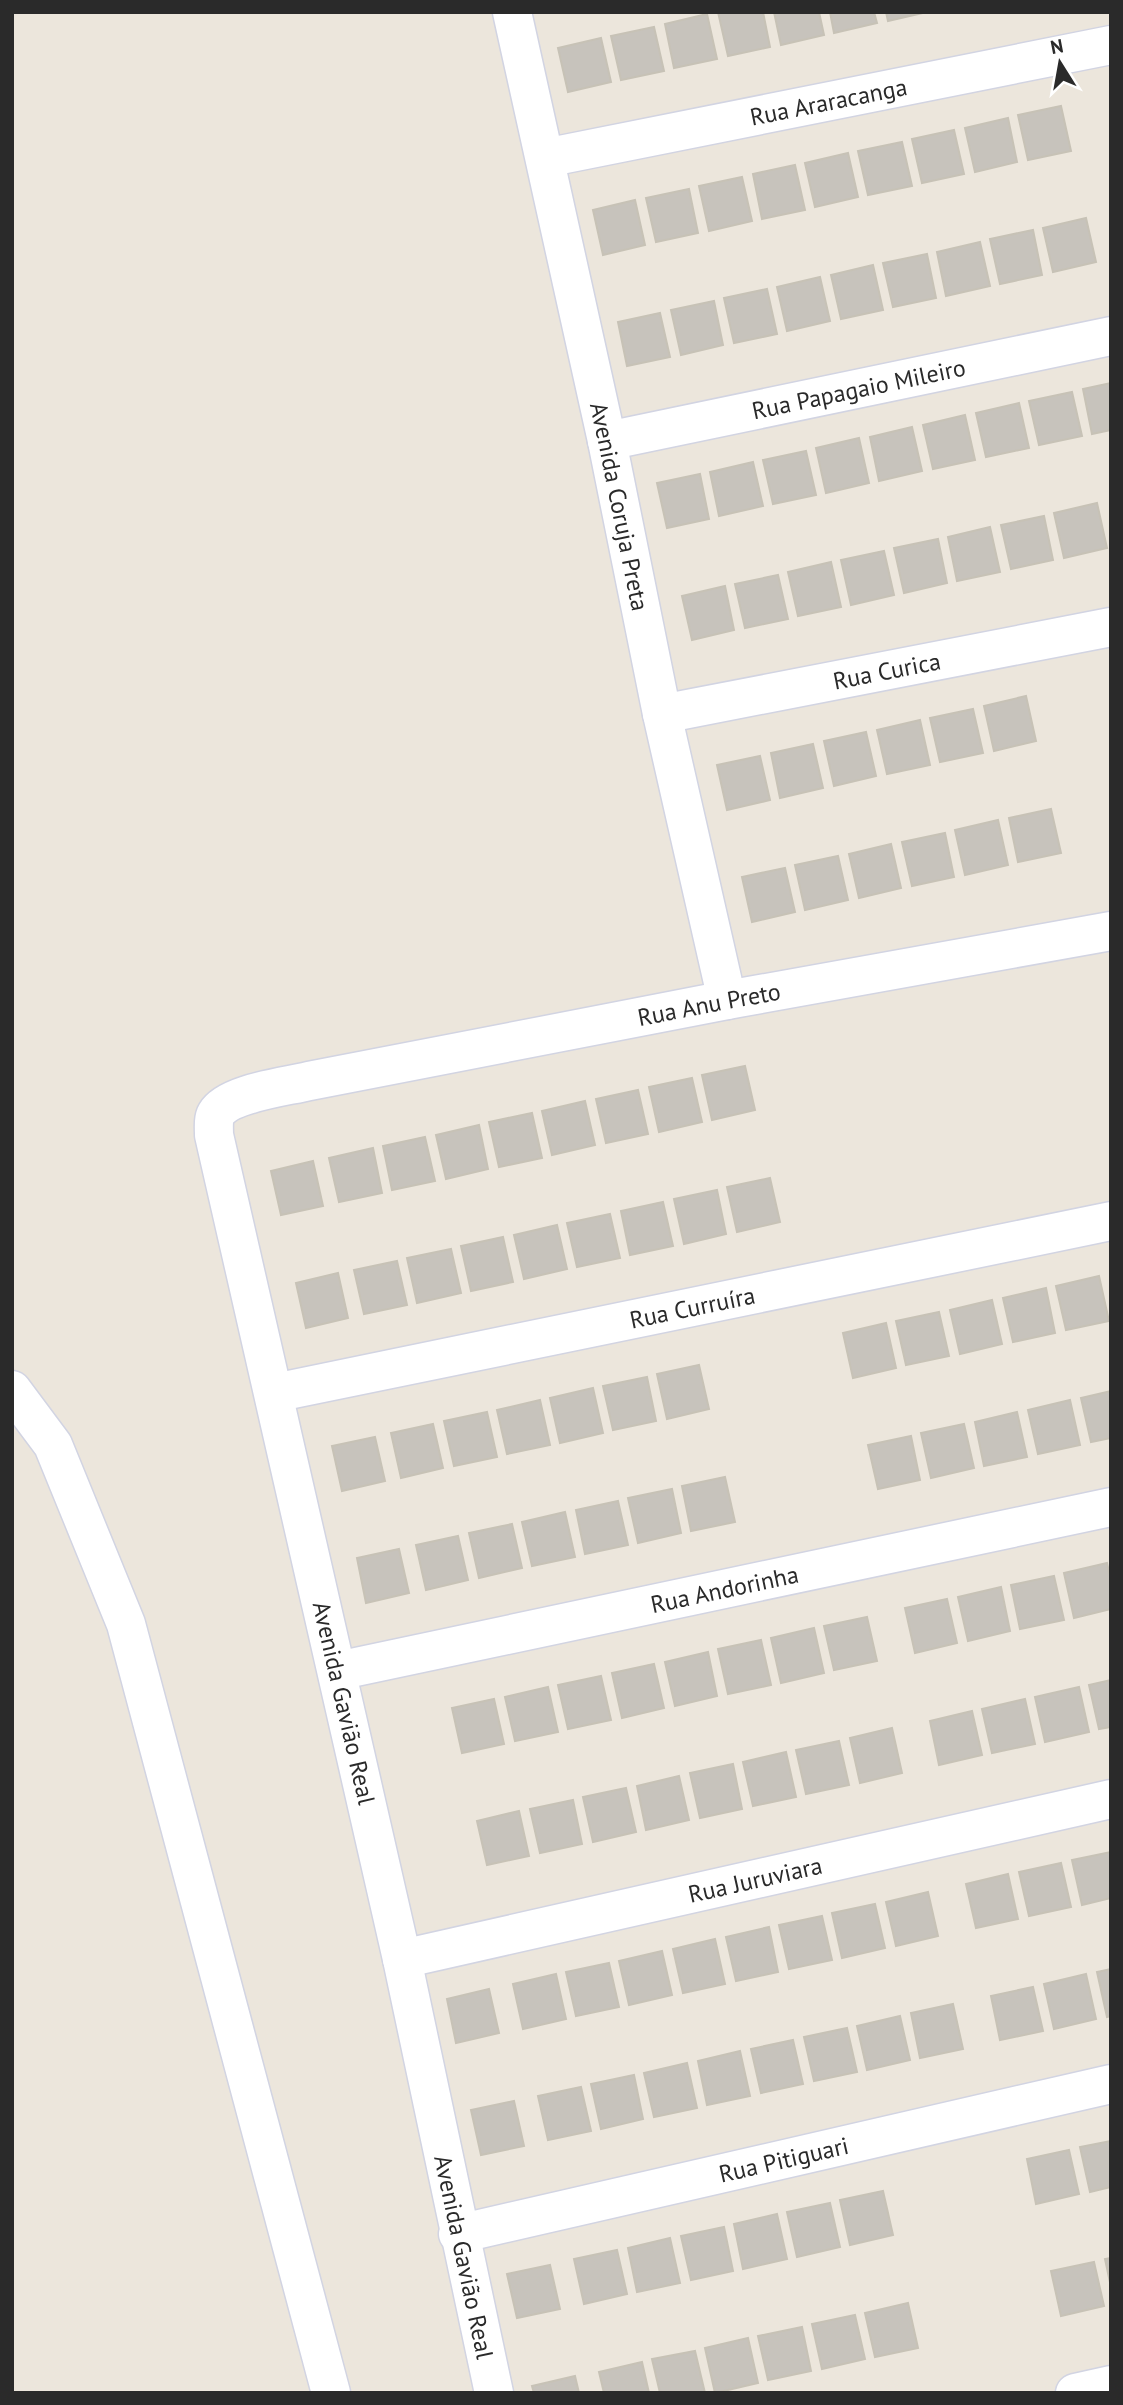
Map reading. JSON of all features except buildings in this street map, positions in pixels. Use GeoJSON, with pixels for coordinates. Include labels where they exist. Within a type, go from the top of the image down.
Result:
{"type":"FeatureCollection","features":[{"type":"Feature","properties":{"kind":"street","name":"Avenida Coruja Preta"},"geometry":{"type":"LineString","coordinates":[[512,12],[607,441],[662,714],[727,1000]]}},
{"type":"Feature","properties":{"kind":"street","name":"Rua Araracanga"},"geometry":{"type":"LineString","coordinates":[[545,158],[1111,45]]}},
{"type":"Feature","properties":{"kind":"street","name":"Rua Papagaio Mileiro"},"geometry":{"type":"LineString","coordinates":[[607,441],[1111,336]]}},
{"type":"Feature","properties":{"kind":"street","name":"Rua Curica"},"geometry":{"type":"LineString","coordinates":[[662,714],[1111,626]]}},
{"type":"Feature","properties":{"kind":"street","name":"Rua Anu Preto"},"geometry":{"type":"LineString","coordinates":[[309,1081],[727,1000],[1111,931]]}},
{"type":"Feature","properties":{"kind":"street","name":"Avenida Gavião Real"},"geometry":{"type":"LineString","coordinates":[[309,1081],[225,1103],[214,1116],[214,1135],[402,1959],[458,2235],[494,2393]]}},
{"type":"Feature","properties":{"kind":"street","name":"Rua Curruíra"},"geometry":{"type":"LineString","coordinates":[[274,1393],[1111,1221]]}},
{"type":"Feature","properties":{"kind":"street"},"geometry":{"type":"LineString","coordinates":[[12,1390],[53,1445],[126,1624],[331,2393]]}},
{"type":"Feature","properties":{"kind":"street","name":"Rua Andorinha"},"geometry":{"type":"LineString","coordinates":[[337,1671],[1111,1507]]}},
{"type":"Feature","properties":{"kind":"street","name":"Rua Juruviara"},"geometry":{"type":"LineString","coordinates":[[402,1959],[1111,1799]]}},
{"type":"Feature","properties":{"kind":"street","name":"Rua Pitiguari"},"geometry":{"type":"LineString","coordinates":[[458,2235],[1111,2084]]}},
{"type":"Feature","properties":{"kind":"street"},"geometry":{"type":"LineString","coordinates":[[1075,2393],[1111,2385]]}}]}
